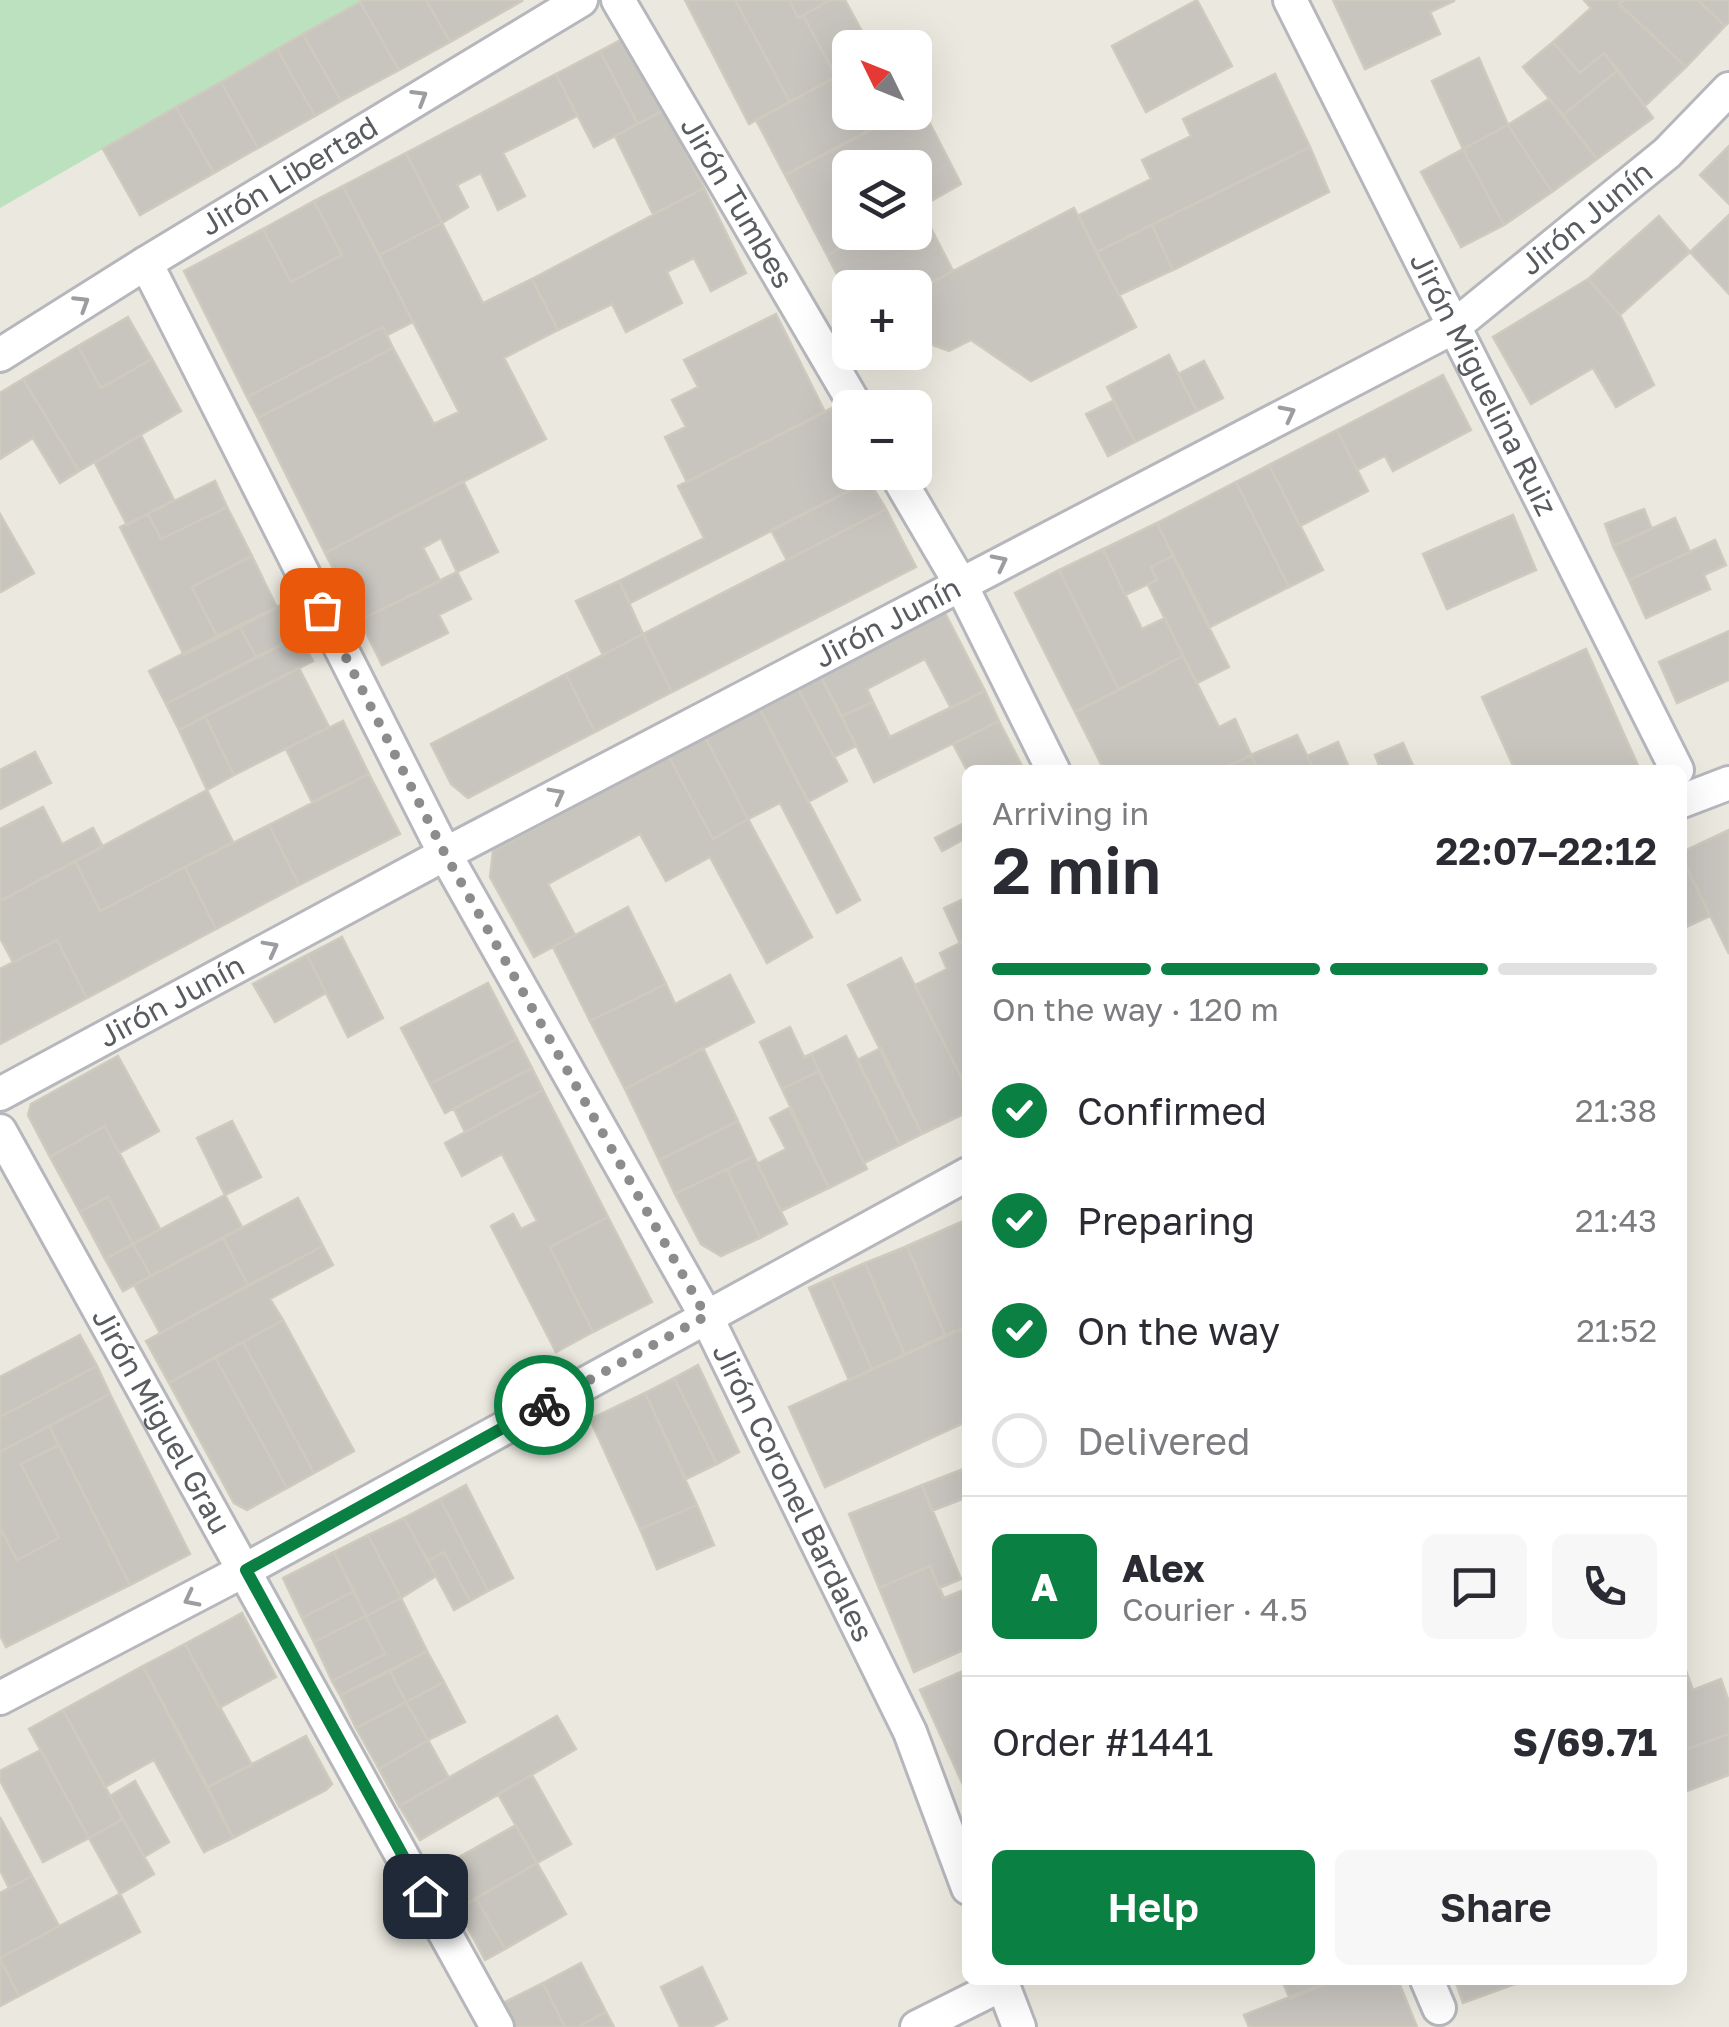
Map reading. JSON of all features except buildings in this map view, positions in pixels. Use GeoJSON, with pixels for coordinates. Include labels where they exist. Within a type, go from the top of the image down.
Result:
{"type":"FeatureCollection","features":[{"type":"Feature","properties":{"kind":"street","name":"Jirón Libertad"},"geometry":{"type":"LineString","coordinates":[[0,355],[581,0]]}},
{"type":"Feature","properties":{"kind":"street","name":"Jirón Tumbes"},"geometry":{"type":"LineString","coordinates":[[618,0],[846,390]]}},
{"type":"Feature","properties":{"kind":"street","name":"Jirón Miguelina Ruiz"},"geometry":{"type":"LineString","coordinates":[[1290,0],[1672,765]]}},
{"type":"Feature","properties":{"kind":"street","name":"Jirón Junín"},"geometry":{"type":"LineString","coordinates":[[0,1094],[960,582],[1452,328],[1667,153],[1729,89]]}},
{"type":"Feature","properties":{"kind":"street","name":"Jirón Coronel Bardales"},"geometry":{"type":"LineString","coordinates":[[146,263],[445,854],[706,1316],[910,1732],[962,1872]]}},
{"type":"Feature","properties":{"kind":"street"},"geometry":{"type":"LineString","coordinates":[[906,490],[960,582],[1051,765]]}},
{"type":"Feature","properties":{"kind":"street"},"geometry":{"type":"LineString","coordinates":[[1687,787],[1729,784]]}},
{"type":"Feature","properties":{"kind":"street","name":"Jirón Miguel Grau"},"geometry":{"type":"LineString","coordinates":[[0,1131],[497,2027]]}},
{"type":"Feature","properties":{"kind":"street"},"geometry":{"type":"LineString","coordinates":[[0,1698],[246,1570],[962,1177]]}},
{"type":"Feature","properties":{"kind":"street"},"geometry":{"type":"LineString","coordinates":[[917,2027],[996,1985]]}},
{"type":"Feature","properties":{"kind":"street"},"geometry":{"type":"LineString","coordinates":[[1003,1985],[1019,2027]]}},
{"type":"Feature","properties":{"kind":"green space"},"geometry":{"type":"Polygon","coordinates":[[[0,0],[363,0],[0,208],[0,0]]]}},
{"type":"Feature","properties":{"kind":"way so far"},"geometry":{"type":"LineString","coordinates":[[322,610],[445,854],[706,1316],[544,1405]]}},
{"type":"Feature","properties":{"kind":"route"},"geometry":{"type":"LineString","coordinates":[[425,1896],[246,1570],[544,1405]]}}]}
